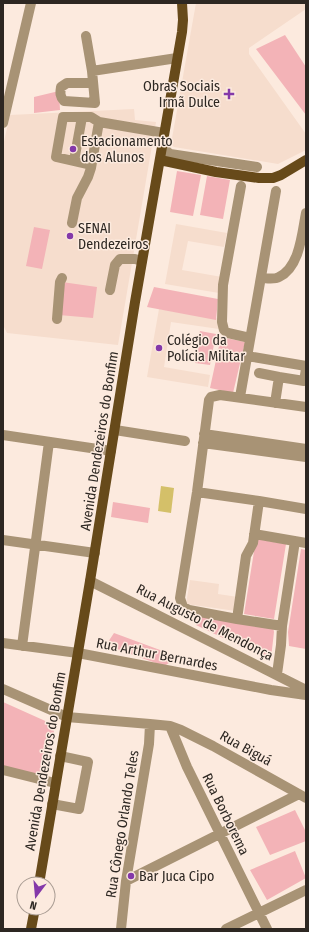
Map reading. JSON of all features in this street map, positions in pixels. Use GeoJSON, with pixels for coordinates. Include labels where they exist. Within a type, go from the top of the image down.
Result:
{"type":"FeatureCollection","features":[{"type":"Feature","properties":{"kind":"main road","name":"Avenida Dendezeiros do Bonfim"},"geometry":{"type":"LineString","coordinates":[[39,876],[95,553],[142,261],[182,32],[184,5]]}},
{"type":"Feature","properties":{"kind":"main road"},"geometry":{"type":"LineString","coordinates":[[160,160],[216,172],[259,178],[273,178],[281,175],[306,160]]}},
{"type":"Feature","properties":{"kind":"main road"},"geometry":{"type":"LineString","coordinates":[[31,929],[33,916]]}},
{"type":"Feature","properties":{"kind":"street"},"geometry":{"type":"LineString","coordinates":[[3,123],[31,3]]}},
{"type":"Feature","properties":{"kind":"street"},"geometry":{"type":"LineString","coordinates":[[86,36],[93,83]]}},
{"type":"Feature","properties":{"kind":"street"},"geometry":{"type":"LineString","coordinates":[[92,71],[177,58]]}},
{"type":"Feature","properties":{"kind":"street"},"geometry":{"type":"LineString","coordinates":[[91,165],[56,158],[63,117],[91,117],[100,122],[164,133]]}},
{"type":"Feature","properties":{"kind":"street"},"geometry":{"type":"LineString","coordinates":[[74,161],[82,117]]}},
{"type":"Feature","properties":{"kind":"street"},"geometry":{"type":"LineString","coordinates":[[72,223],[77,198],[88,177],[100,122]]}},
{"type":"Feature","properties":{"kind":"street"},"geometry":{"type":"LineString","coordinates":[[162,147],[170,154],[257,167]]}},
{"type":"Feature","properties":{"kind":"street"},"geometry":{"type":"LineString","coordinates":[[241,186],[223,285],[222,322],[224,330],[228,333],[250,338]]}},
{"type":"Feature","properties":{"kind":"street"},"geometry":{"type":"LineString","coordinates":[[240,397],[276,191]]}},
{"type":"Feature","properties":{"kind":"street"},"geometry":{"type":"LineString","coordinates":[[261,278],[279,278],[295,260],[300,246],[306,213]]}},
{"type":"Feature","properties":{"kind":"street"},"geometry":{"type":"LineString","coordinates":[[110,290],[115,265],[120,259],[135,259],[142,261]]}},
{"type":"Feature","properties":{"kind":"street"},"geometry":{"type":"LineString","coordinates":[[57,319],[60,282],[62,278]]}},
{"type":"Feature","properties":{"kind":"street"},"geometry":{"type":"LineString","coordinates":[[247,356],[306,366]]}},
{"type":"Feature","properties":{"kind":"street"},"geometry":{"type":"LineString","coordinates":[[259,373],[304,380],[306,369]]}},
{"type":"Feature","properties":{"kind":"street"},"geometry":{"type":"LineString","coordinates":[[275,403],[279,377]]}},
{"type":"Feature","properties":{"kind":"street"},"geometry":{"type":"LineString","coordinates":[[282,626],[185,609],[181,604],[180,598],[197,492],[208,404],[211,397],[220,394],[306,407]]}},
{"type":"Feature","properties":{"kind":"street"},"geometry":{"type":"LineString","coordinates":[[115,430],[185,441]]}},
{"type":"Feature","properties":{"kind":"street"},"geometry":{"type":"LineString","coordinates":[[3,435],[111,451]]}},
{"type":"Feature","properties":{"kind":"street"},"geometry":{"type":"LineString","coordinates":[[203,439],[306,449]]}},
{"type":"Feature","properties":{"kind":"street"},"geometry":{"type":"LineString","coordinates":[[203,439],[306,458]]}},
{"type":"Feature","properties":{"kind":"street"},"geometry":{"type":"LineString","coordinates":[[22,646],[49,442]]}},
{"type":"Feature","properties":{"kind":"street"},"geometry":{"type":"LineString","coordinates":[[197,492],[306,509]]}},
{"type":"Feature","properties":{"kind":"street"},"geometry":{"type":"LineString","coordinates":[[237,618],[246,556],[251,548],[259,502]]}},
{"type":"Feature","properties":{"kind":"street"},"geometry":{"type":"LineString","coordinates":[[254,534],[306,543]]}},
{"type":"Feature","properties":{"kind":"street"},"geometry":{"type":"LineString","coordinates":[[3,540],[95,553]]}},
{"type":"Feature","properties":{"kind":"street"},"geometry":{"type":"LineString","coordinates":[[277,674],[282,645],[282,626],[294,541]]}},
{"type":"Feature","properties":{"kind":"street","name":"Rua Augusto de Mendonça"},"geometry":{"type":"LineString","coordinates":[[90,581],[277,674],[306,690]]}},
{"type":"Feature","properties":{"kind":"street","name":"Rua Arthur Bernardes"},"geometry":{"type":"LineString","coordinates":[[3,643],[78,653],[271,690],[306,694]]}},
{"type":"Feature","properties":{"kind":"street","name":"Rua Biguá"},"geometry":{"type":"LineString","coordinates":[[3,689],[67,717],[170,726],[208,743],[302,796]]}},
{"type":"Feature","properties":{"kind":"street","name":"Rua Cônego Orlando Teles"},"geometry":{"type":"LineString","coordinates":[[121,929],[126,881],[149,744],[150,724]]}},
{"type":"Feature","properties":{"kind":"street","name":"Rua Borborema"},"geometry":{"type":"LineString","coordinates":[[170,726],[187,767],[267,929]]}},
{"type":"Feature","properties":{"kind":"street"},"geometry":{"type":"LineString","coordinates":[[52,804],[79,809],[88,762],[60,756]]}},
{"type":"Feature","properties":{"kind":"street"},"geometry":{"type":"LineString","coordinates":[[3,770],[56,783]]}},
{"type":"Feature","properties":{"kind":"street"},"geometry":{"type":"LineString","coordinates":[[126,881],[220,833],[302,796]]}},
{"type":"Feature","properties":{"kind":"street"},"geometry":{"type":"LineString","coordinates":[[226,929],[306,890]]}},
{"type":"Feature","properties":{"kind":"shaded area","name":"Obras Sociais Irmã Dulce"},"geometry":{"type":"Polygon","coordinates":[[[196,3],[306,3],[306,9],[249,48],[249,54],[306,134],[306,150],[278,164],[174,147],[171,144],[196,3]]]}},
{"type":"Feature","properties":{"kind":"shaded area"},"geometry":{"type":"Polygon","coordinates":[[[285,35],[306,67],[306,115],[256,49],[285,35]]]}},
{"type":"Feature","properties":{"kind":"shaded area"},"geometry":{"type":"Polygon","coordinates":[[[59,91],[60,110],[34,113],[34,97],[59,91]]]}},
{"type":"Feature","properties":{"kind":"shaded area","name":"SENAI Dendezeiros"},"geometry":{"type":"Polygon","coordinates":[[[134,109],[135,120],[156,122],[118,345],[7,333],[3,325],[3,146],[10,115],[134,109]]]}},
{"type":"Feature","properties":{"kind":"shaded area"},"geometry":{"type":"Polygon","coordinates":[[[177,171],[201,175],[193,216],[170,212],[177,171]]]}},
{"type":"Feature","properties":{"kind":"shaded area"},"geometry":{"type":"Polygon","coordinates":[[[207,176],[230,180],[223,219],[200,215],[207,176]]]}},
{"type":"Feature","properties":{"kind":"shaded area","name":"Colégio da Polícia Militar"},"geometry":{"type":"Polygon","coordinates":[[[176,224],[227,233],[224,247],[188,241],[182,270],[222,277],[219,293],[165,284],[176,224]]]}},
{"type":"Feature","properties":{"kind":"shaded area"},"geometry":{"type":"Polygon","coordinates":[[[34,227],[50,230],[42,269],[26,266],[34,227]]]}},
{"type":"Feature","properties":{"kind":"shaded area"},"geometry":{"type":"Polygon","coordinates":[[[62,282],[97,287],[93,318],[59,315],[62,282]]]}},
{"type":"Feature","properties":{"kind":"shaded area"},"geometry":{"type":"Polygon","coordinates":[[[154,287],[218,299],[216,320],[147,307],[154,287]]]}},
{"type":"Feature","properties":{"kind":"shaded area","name":"Colégio da Polícia Militar"},"geometry":{"type":"Polygon","coordinates":[[[159,309],[221,319],[219,329],[171,322],[164,367],[210,375],[208,387],[147,377],[159,309]]]}},
{"type":"Feature","properties":{"kind":"shaded area"},"geometry":{"type":"Polygon","coordinates":[[[200,331],[216,334],[210,365],[195,363],[200,331]]]}},
{"type":"Feature","properties":{"kind":"shaded area"},"geometry":{"type":"Polygon","coordinates":[[[221,337],[245,342],[233,393],[210,388],[221,337]]]}},
{"type":"Feature","properties":{"kind":"shaded area"},"geometry":{"type":"Polygon","coordinates":[[[161,486],[174,488],[171,513],[158,511],[161,486]]]}},
{"type":"Feature","properties":{"kind":"shaded area"},"geometry":{"type":"Polygon","coordinates":[[[113,502],[150,508],[148,523],[111,517],[113,502]]]}},
{"type":"Feature","properties":{"kind":"shaded area"},"geometry":{"type":"Polygon","coordinates":[[[256,539],[286,544],[274,619],[244,614],[256,539]]]}},
{"type":"Feature","properties":{"kind":"shaded area"},"geometry":{"type":"Polygon","coordinates":[[[301,549],[306,550],[306,649],[289,646],[288,632],[301,549]]]}},
{"type":"Feature","properties":{"kind":"shaded area"},"geometry":{"type":"Polygon","coordinates":[[[190,580],[219,584],[218,594],[238,597],[236,611],[186,604],[190,580]]]}},
{"type":"Feature","properties":{"kind":"shaded area"},"geometry":{"type":"Polygon","coordinates":[[[202,614],[273,627],[274,632],[271,658],[269,660],[196,625],[196,618],[202,614]]]}},
{"type":"Feature","properties":{"kind":"shaded area"},"geometry":{"type":"Polygon","coordinates":[[[114,633],[179,657],[164,666],[106,645],[114,633]]]}},
{"type":"Feature","properties":{"kind":"shaded area"},"geometry":{"type":"Polygon","coordinates":[[[3,702],[52,724],[54,732],[45,780],[3,770],[3,702]]]}},
{"type":"Feature","properties":{"kind":"shaded area"},"geometry":{"type":"Polygon","coordinates":[[[295,810],[306,832],[306,841],[270,855],[256,827],[295,810]]]}},
{"type":"Feature","properties":{"kind":"shaded area"},"geometry":{"type":"Polygon","coordinates":[[[295,851],[306,878],[267,900],[250,870],[295,851]]]}},
{"type":"Feature","properties":{"kind":"place","name":"Obras Sociais Irmã Dulce"},"geometry":{"type":"Point","coordinates":[229,94]}},
{"type":"Feature","properties":{"kind":"place","name":"Estacionamento dos Alunos"},"geometry":{"type":"Point","coordinates":[73,149]}},
{"type":"Feature","properties":{"kind":"place","name":"SENAI Dendezeiros"},"geometry":{"type":"Point","coordinates":[70,236]}},
{"type":"Feature","properties":{"kind":"place","name":"Colégio da Polícia Militar"},"geometry":{"type":"Point","coordinates":[159,348]}},
{"type":"Feature","properties":{"kind":"place","name":"Bar Juca Cipo"},"geometry":{"type":"Point","coordinates":[131,876]}}]}
